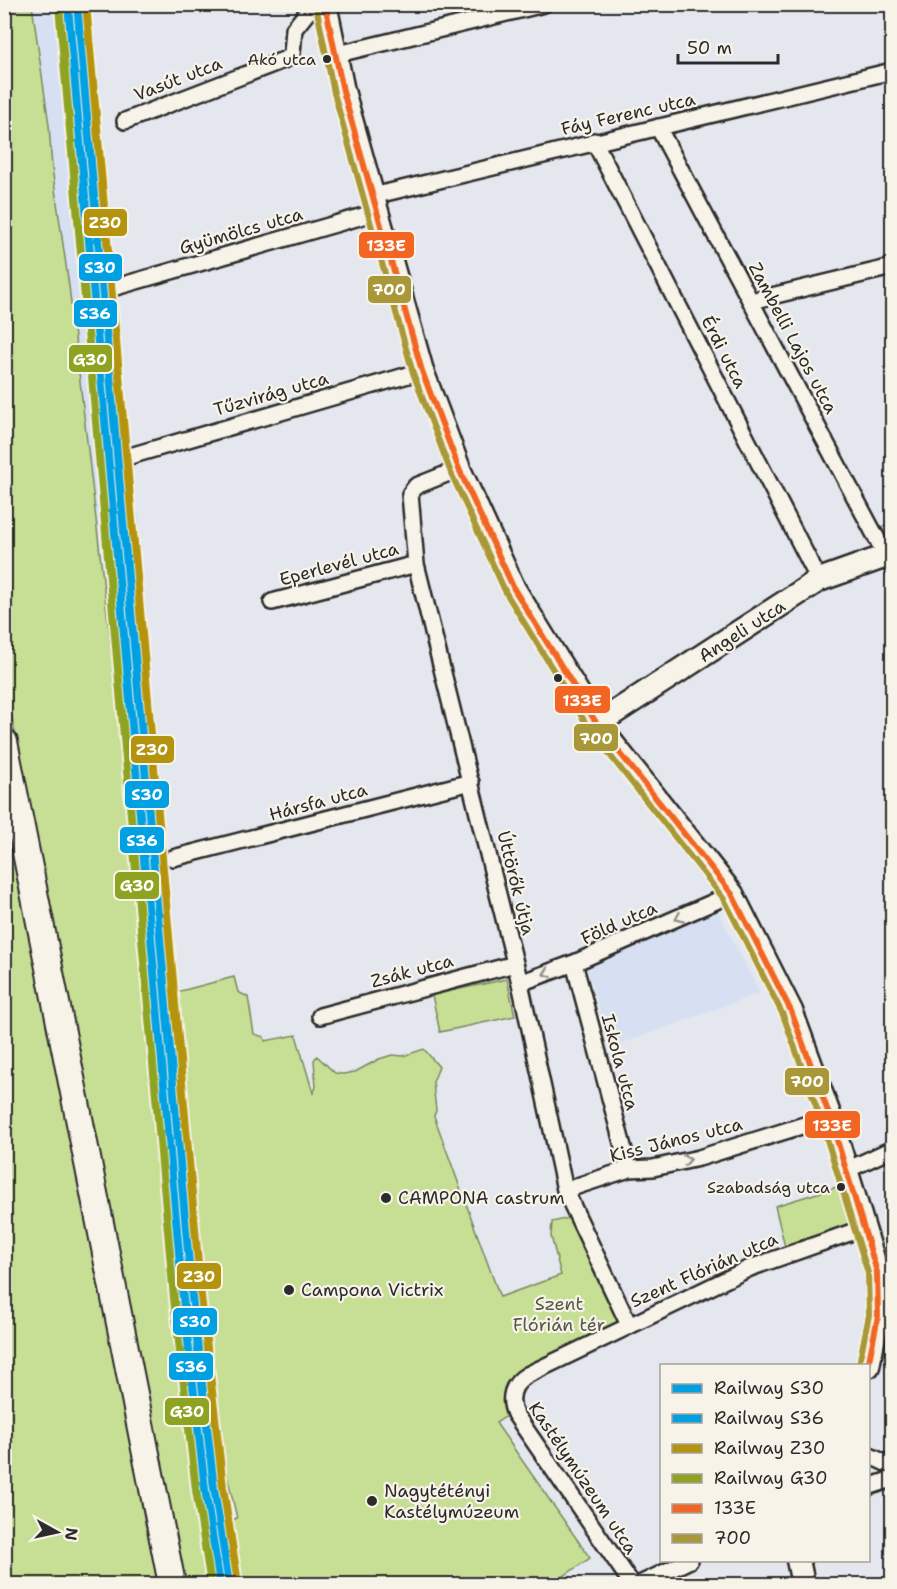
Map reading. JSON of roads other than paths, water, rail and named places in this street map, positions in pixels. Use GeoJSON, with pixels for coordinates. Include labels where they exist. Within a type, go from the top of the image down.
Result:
{"type":"FeatureCollection","features":[{"type":"Feature","properties":{"kind":"main road"},"geometry":{"type":"LineString","coordinates":[[325,4],[333,38],[334,55],[422,371],[459,469],[514,589],[597,724],[732,894],[790,1011],[830,1117],[886,1293],[868,1364]]}},
{"type":"Feature","properties":{"kind":"main road","name":"Angeli utca"},"geometry":{"type":"LineString","coordinates":[[597,724],[819,580],[890,559]]}},
{"type":"Feature","properties":{"kind":"main road"},"geometry":{"type":"LineString","coordinates":[[4,742],[172,1584]]}},
{"type":"Feature","properties":{"kind":"main road"},"geometry":{"type":"LineString","coordinates":[[798,1562],[803,1584]]}},
{"type":"Feature","properties":{"kind":"street","name":"Vasút utca"},"geometry":{"type":"LineString","coordinates":[[125,121],[286,59],[294,48],[294,29],[314,4]]}},
{"type":"Feature","properties":{"kind":"street"},"geometry":{"type":"LineString","coordinates":[[334,55],[543,4]]}},
{"type":"Feature","properties":{"kind":"street","name":"Fáy Ferenc utca"},"geometry":{"type":"LineString","coordinates":[[375,204],[594,141],[892,71]]}},
{"type":"Feature","properties":{"kind":"street","name":"Zambelli Lajos utca"},"geometry":{"type":"LineString","coordinates":[[658,127],[890,559]]}},
{"type":"Feature","properties":{"kind":"street","name":"Érdi utca"},"geometry":{"type":"LineString","coordinates":[[594,141],[819,580]]}},
{"type":"Feature","properties":{"kind":"street","name":"Gyümölcs utca"},"geometry":{"type":"LineString","coordinates":[[116,287],[375,204]]}},
{"type":"Feature","properties":{"kind":"street"},"geometry":{"type":"LineString","coordinates":[[752,301],[892,267]]}},
{"type":"Feature","properties":{"kind":"street","name":"Tűzvirág utca"},"geometry":{"type":"LineString","coordinates":[[130,456],[422,371]]}},
{"type":"Feature","properties":{"kind":"street","name":"Úttörők útja"},"geometry":{"type":"LineString","coordinates":[[459,469],[416,486],[410,494],[416,564],[520,983],[565,1190],[629,1325]]}},
{"type":"Feature","properties":{"kind":"street","name":"Eperlevél utca"},"geometry":{"type":"LineString","coordinates":[[272,602],[416,564]]}},
{"type":"Feature","properties":{"kind":"street","name":"Hársfa utca"},"geometry":{"type":"LineString","coordinates":[[173,858],[471,783]]}},
{"type":"Feature","properties":{"kind":"street","name":"Föld utca"},"geometry":{"type":"LineString","coordinates":[[520,983],[574,963],[732,894]]}},
{"type":"Feature","properties":{"kind":"street","name":"Zsák utca"},"geometry":{"type":"LineString","coordinates":[[320,1016],[515,963]]}},
{"type":"Feature","properties":{"kind":"street","name":"Iskola utca"},"geometry":{"type":"LineString","coordinates":[[574,963],[601,1072],[629,1169]]}},
{"type":"Feature","properties":{"kind":"street","name":"Kiss János utca"},"geometry":{"type":"LineString","coordinates":[[565,1190],[629,1169],[652,1168],[699,1158],[830,1117]]}},
{"type":"Feature","properties":{"kind":"street"},"geometry":{"type":"LineString","coordinates":[[847,1170],[892,1149]]}},
{"type":"Feature","properties":{"kind":"street","name":"Szent Flórián utca"},"geometry":{"type":"LineString","coordinates":[[512,1390],[522,1378],[750,1268],[855,1231]]}},
{"type":"Feature","properties":{"kind":"street","name":"Kastélymúzeum utca"},"geometry":{"type":"LineString","coordinates":[[512,1390],[514,1414],[632,1584]]}},
{"type":"Feature","properties":{"kind":"street"},"geometry":{"type":"LineString","coordinates":[[870,1456],[892,1466]]}},
{"type":"Feature","properties":{"kind":"street"},"geometry":{"type":"LineString","coordinates":[[870,1486],[892,1479]]}},
{"type":"Feature","properties":{"kind":"street"},"geometry":{"type":"LineString","coordinates":[[640,1584],[686,1562]]}},
{"type":"Feature","properties":{"kind":"rail line","name":"S30"},"geometry":{"type":"LineString","coordinates":[[77,4],[192,1297],[214,1488],[229,1584]]}},
{"type":"Feature","properties":{"kind":"rail line","name":"Z30"},"geometry":{"type":"LineString","coordinates":[[86,4],[201,1296],[223,1487],[238,1583]]}},
{"type":"Feature","properties":{"kind":"rail line","name":"S36"},"geometry":{"type":"LineString","coordinates":[[68,5],[183,1298],[205,1489],[220,1584]]}},
{"type":"Feature","properties":{"kind":"rail line","name":"G30"},"geometry":{"type":"LineString","coordinates":[[59,6],[174,1299],[196,1490],[211,1584]]}},
{"type":"Feature","properties":{"kind":"place","name":"Akó utca"},"geometry":{"type":"Point","coordinates":[327,59]}},
{"type":"Feature","properties":{"kind":"place","name":"Szabadság utca"},"geometry":{"type":"Point","coordinates":[841,1187]}},
{"type":"Feature","properties":{"kind":"place","name":"CAMPONA castrum"},"geometry":{"type":"Point","coordinates":[386,1198]}},
{"type":"Feature","properties":{"kind":"place","name":"Campona Victrix"},"geometry":{"type":"Point","coordinates":[289,1290]}},
{"type":"Feature","properties":{"kind":"place","name":"Nagytétényi Kastélymúzeum"},"geometry":{"type":"Point","coordinates":[372,1501]}},
{"type":"Feature","properties":{"kind":"park label","name":"Szent Flórián tér"},"geometry":{"type":"Point","coordinates":[559,1314]}}]}
